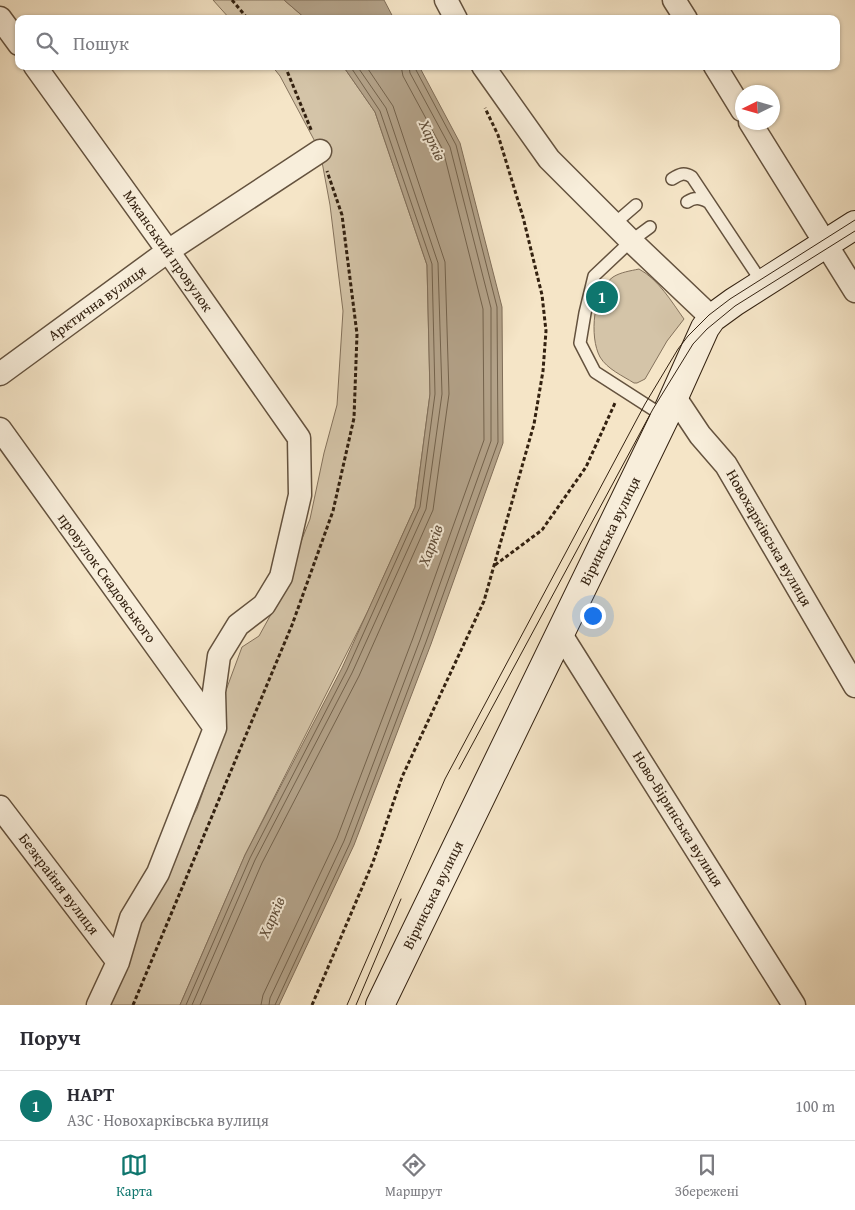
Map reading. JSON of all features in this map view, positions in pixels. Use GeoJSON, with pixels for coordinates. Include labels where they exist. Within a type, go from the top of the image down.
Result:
{"type":"FeatureCollection","features":[{"type":"Feature","properties":{"kind":"main road","name":"Віринська вулиця"},"geometry":{"type":"LineString","coordinates":[[380,1005],[669,407],[701,335],[712,318],[734,302],[855,225]]}},
{"type":"Feature","properties":{"kind":"street"},"geometry":{"type":"LineString","coordinates":[[446,0],[454,15]]}},
{"type":"Feature","properties":{"kind":"street"},"geometry":{"type":"LineString","coordinates":[[674,0],[683,15]]}},
{"type":"Feature","properties":{"kind":"street"},"geometry":{"type":"LineString","coordinates":[[0,18],[15,39]]}},
{"type":"Feature","properties":{"kind":"street","name":"Мжанський провулок"},"geometry":{"type":"LineString","coordinates":[[38,70],[299,438],[300,494],[281,577],[264,605],[238,625],[219,656],[214,692],[215,728]]}},
{"type":"Feature","properties":{"kind":"street"},"geometry":{"type":"LineString","coordinates":[[486,70],[549,158],[631,241],[712,318]]}},
{"type":"Feature","properties":{"kind":"street"},"geometry":{"type":"LineString","coordinates":[[717,70],[735,99]]}},
{"type":"Feature","properties":{"kind":"street"},"geometry":{"type":"LineString","coordinates":[[755,130],[855,291]]}},
{"type":"Feature","properties":{"kind":"street","name":"Арктична вулиця"},"geometry":{"type":"LineString","coordinates":[[0,374],[168,251],[320,151]]}},
{"type":"Feature","properties":{"kind":"street","name":"Новохарківська вулиця"},"geometry":{"type":"LineString","coordinates":[[669,407],[700,435],[726,465],[855,686]]}},
{"type":"Feature","properties":{"kind":"street","name":"провулок Скадовського"},"geometry":{"type":"LineString","coordinates":[[0,428],[215,728]]}},
{"type":"Feature","properties":{"kind":"street","name":"Ново-Віринська вулиця"},"geometry":{"type":"LineString","coordinates":[[560,633],[794,1005]]}},
{"type":"Feature","properties":{"kind":"street"},"geometry":{"type":"LineString","coordinates":[[98,1005],[118,962],[131,918],[158,873],[215,728]]}},
{"type":"Feature","properties":{"kind":"street","name":"Безкрайня вулиця"},"geometry":{"type":"LineString","coordinates":[[0,807],[118,962]]}},
{"type":"Feature","properties":{"kind":"lane"},"geometry":{"type":"LineString","coordinates":[[672,179],[680,174],[687,174],[692,177],[763,284]]}},
{"type":"Feature","properties":{"kind":"lane"},"geometry":{"type":"LineString","coordinates":[[687,202],[694,198],[700,198],[708,202]]}},
{"type":"Feature","properties":{"kind":"lane"},"geometry":{"type":"LineString","coordinates":[[614,224],[636,205]]}},
{"type":"Feature","properties":{"kind":"lane"},"geometry":{"type":"LineString","coordinates":[[650,227],[631,241],[594,276],[580,343],[595,372],[621,388],[669,407]]}},
{"type":"Feature","properties":{"kind":"path"},"geometry":{"type":"LineString","coordinates":[[232,0],[245,15]]}},
{"type":"Feature","properties":{"kind":"path"},"geometry":{"type":"LineString","coordinates":[[312,1005],[373,862],[402,777],[484,601],[534,424],[543,371],[546,331],[542,295],[523,216],[498,135],[481,101]]}},
{"type":"Feature","properties":{"kind":"path"},"geometry":{"type":"LineString","coordinates":[[495,565],[542,530],[586,467],[621,388]]}},
{"type":"Feature","properties":{"kind":"shaded area"},"geometry":{"type":"Polygon","coordinates":[[[213,0],[284,0],[301,15],[226,15],[213,0]]]}},
{"type":"Feature","properties":{"kind":"shaded area"},"geometry":{"type":"Polygon","coordinates":[[[275,70],[346,70],[375,112],[427,265],[430,394],[415,507],[368,611],[245,855],[180,1005],[106,1005],[144,909],[197,809],[222,738],[222,701],[242,647],[259,636],[275,607],[310,519],[324,453],[337,405],[343,311],[330,205],[320,151],[275,70]]]}},
{"type":"Feature","properties":{"kind":"shaded area"},"geometry":{"type":"Polygon","coordinates":[[[639,269],[659,285],[684,319],[667,341],[645,379],[634,383],[616,372],[600,357],[594,327],[597,303],[606,284],[616,275],[639,269]]]}},
{"type":"Feature","properties":{"kind":"water"},"geometry":{"type":"Polygon","coordinates":[[[284,0],[384,0],[392,15],[301,15],[284,0]]]}},
{"type":"Feature","properties":{"kind":"water","name":"Харків"},"geometry":{"type":"Polygon","coordinates":[[[346,70],[421,70],[460,143],[502,307],[503,443],[431,644],[354,845],[279,1005],[180,1005],[245,855],[342,668],[415,507],[430,394],[427,265],[375,112],[346,70]]]}},
{"type":"Feature","properties":{"kind":"tram line"},"geometry":{"type":"LineString","coordinates":[[347,1005],[445,779],[645,404],[678,349],[709,315],[730,299],[855,220]]}},
{"type":"Feature","properties":{"kind":"tram line"},"geometry":{"type":"LineString","coordinates":[[459,769],[653,409],[693,344],[707,329],[735,306],[855,231]]}},
{"type":"Feature","properties":{"kind":"tram line"},"geometry":{"type":"LineString","coordinates":[[356,1005],[401,899]]}},
{"type":"Feature","properties":{"kind":"place","name":"НАРТ"},"geometry":{"type":"Point","coordinates":[602,297]}}]}
